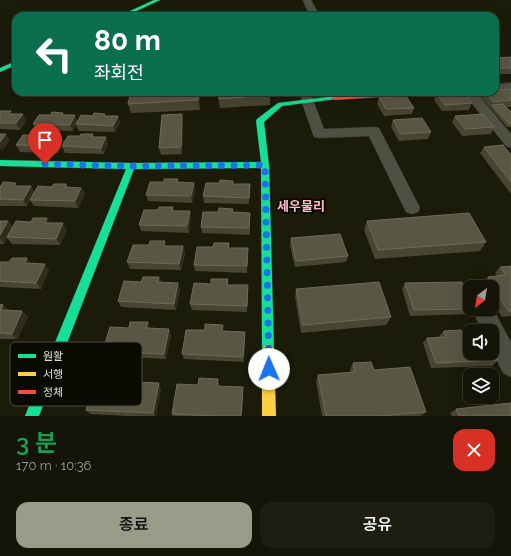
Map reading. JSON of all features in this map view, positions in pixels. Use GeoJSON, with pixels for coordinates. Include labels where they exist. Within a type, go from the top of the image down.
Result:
{"type":"FeatureCollection","features":[{"type":"Feature","properties":{"kind":"street"},"geometry":{"type":"LineString","coordinates":[[131,12],[158,0]]}},
{"type":"Feature","properties":{"kind":"street"},"geometry":{"type":"LineString","coordinates":[[307,0],[313,12]]}},
{"type":"Feature","properties":{"kind":"street"},"geometry":{"type":"LineString","coordinates":[[0,70],[12,64]]}},
{"type":"Feature","properties":{"kind":"street"},"geometry":{"type":"LineString","coordinates":[[499,88],[511,87]]}},
{"type":"Feature","properties":{"kind":"street"},"geometry":{"type":"LineString","coordinates":[[269,416],[265,165],[260,121],[280,104],[338,96]]}},
{"type":"Feature","properties":{"kind":"street"},"geometry":{"type":"LineString","coordinates":[[472,96],[511,143]]}},
{"type":"Feature","properties":{"kind":"street"},"geometry":{"type":"LineString","coordinates":[[308,100],[319,134],[374,131],[412,208]]}},
{"type":"Feature","properties":{"kind":"street"},"geometry":{"type":"LineString","coordinates":[[1,164],[131,166],[265,165]]}},
{"type":"Feature","properties":{"kind":"street"},"geometry":{"type":"LineString","coordinates":[[61,342],[131,166]]}},
{"type":"Feature","properties":{"kind":"street"},"geometry":{"type":"LineString","coordinates":[[486,316],[511,364]]}},
{"type":"Feature","properties":{"kind":"street"},"geometry":{"type":"LineString","coordinates":[[32,416],[36,406]]}},
{"type":"Feature","properties":{"kind":"building"},"geometry":{"type":"Polygon","coordinates":[[[511,57],[511,68],[499,67],[499,58],[511,57]]]}},
{"type":"Feature","properties":{"kind":"building"},"geometry":{"type":"Polygon","coordinates":[[[511,89],[511,100],[493,102],[488,96],[499,96],[499,90],[511,89]]]}},
{"type":"Feature","properties":{"kind":"building"},"geometry":{"type":"Polygon","coordinates":[[[130,96],[198,96],[198,100],[128,104],[130,96]]]}},
{"type":"Feature","properties":{"kind":"building"},"geometry":{"type":"Polygon","coordinates":[[[219,96],[257,96],[219,99],[219,96]]]}},
{"type":"Feature","properties":{"kind":"building"},"geometry":{"type":"Polygon","coordinates":[[[406,96],[414,108],[386,109],[379,97],[406,96]]]}},
{"type":"Feature","properties":{"kind":"building"},"geometry":{"type":"Polygon","coordinates":[[[438,96],[466,96],[472,103],[445,105],[438,96]]]}},
{"type":"Feature","properties":{"kind":"building"},"geometry":{"type":"Polygon","coordinates":[[[503,104],[511,112],[511,124],[509,124],[492,105],[503,104]]]}},
{"type":"Feature","properties":{"kind":"building"},"geometry":{"type":"Polygon","coordinates":[[[0,111],[11,111],[9,114],[23,114],[16,123],[0,123],[0,111]]]}},
{"type":"Feature","properties":{"kind":"building"},"geometry":{"type":"Polygon","coordinates":[[[52,112],[63,113],[62,115],[75,115],[70,125],[33,124],[39,115],[51,115],[52,112]]]}},
{"type":"Feature","properties":{"kind":"building"},"geometry":{"type":"Polygon","coordinates":[[[94,113],[105,114],[104,116],[118,116],[113,126],[76,124],[81,115],[93,116],[94,113]]]}},
{"type":"Feature","properties":{"kind":"building"},"geometry":{"type":"Polygon","coordinates":[[[182,114],[181,147],[159,148],[162,115],[182,114]]]}},
{"type":"Feature","properties":{"kind":"building"},"geometry":{"type":"Polygon","coordinates":[[[483,114],[494,127],[465,129],[455,116],[483,114]]]}},
{"type":"Feature","properties":{"kind":"building"},"geometry":{"type":"Polygon","coordinates":[[[422,118],[431,132],[401,134],[393,120],[422,118]]]}},
{"type":"Feature","properties":{"kind":"building"},"geometry":{"type":"Polygon","coordinates":[[[37,133],[48,133],[47,136],[61,136],[55,146],[16,145],[23,135],[35,135],[37,133]]]}},
{"type":"Feature","properties":{"kind":"building"},"geometry":{"type":"Polygon","coordinates":[[[0,134],[6,134],[0,142],[0,134]]]}},
{"type":"Feature","properties":{"kind":"building"},"geometry":{"type":"Polygon","coordinates":[[[81,134],[93,134],[91,137],[106,137],[101,148],[62,146],[68,136],[80,136],[81,134]]]}},
{"type":"Feature","properties":{"kind":"building"},"geometry":{"type":"Polygon","coordinates":[[[503,145],[511,155],[511,182],[484,147],[503,145]]]}},
{"type":"Feature","properties":{"kind":"building"},"geometry":{"type":"Polygon","coordinates":[[[164,179],[178,179],[177,182],[194,183],[191,196],[146,195],[150,182],[164,182],[164,179]]]}},
{"type":"Feature","properties":{"kind":"building"},"geometry":{"type":"Polygon","coordinates":[[[220,180],[233,181],[233,184],[250,184],[249,198],[203,196],[206,183],[220,183],[220,180]]]}},
{"type":"Feature","properties":{"kind":"building"},"geometry":{"type":"Polygon","coordinates":[[[3,182],[16,183],[14,186],[31,186],[23,200],[0,199],[0,186],[3,182]]]}},
{"type":"Feature","properties":{"kind":"building"},"geometry":{"type":"Polygon","coordinates":[[[54,184],[66,184],[65,187],[81,188],[75,201],[30,200],[38,186],[51,187],[54,184]]]}},
{"type":"Feature","properties":{"kind":"building"},"geometry":{"type":"Polygon","coordinates":[[[159,207],[173,207],[172,211],[190,211],[187,226],[139,225],[144,210],[158,210],[159,207]]]}},
{"type":"Feature","properties":{"kind":"building"},"geometry":{"type":"Polygon","coordinates":[[[219,208],[233,209],[232,212],[250,213],[249,228],[201,227],[203,212],[218,212],[219,208]]]}},
{"type":"Feature","properties":{"kind":"building"},"geometry":{"type":"Polygon","coordinates":[[[469,213],[486,242],[378,250],[367,221],[469,213]]]}},
{"type":"Feature","properties":{"kind":"building"},"geometry":{"type":"Polygon","coordinates":[[[33,218],[47,218],[45,223],[63,223],[56,239],[7,237],[16,221],[31,222],[33,218]]]}},
{"type":"Feature","properties":{"kind":"building"},"geometry":{"type":"Polygon","coordinates":[[[0,221],[8,221],[0,235],[0,221]]]}},
{"type":"Feature","properties":{"kind":"building"},"geometry":{"type":"Polygon","coordinates":[[[340,234],[348,256],[296,261],[291,238],[340,234]]]}},
{"type":"Feature","properties":{"kind":"building"},"geometry":{"type":"Polygon","coordinates":[[[150,241],[165,241],[164,246],[183,246],[179,264],[127,262],[133,245],[149,245],[150,241]]]}},
{"type":"Feature","properties":{"kind":"building"},"geometry":{"type":"Polygon","coordinates":[[[214,243],[229,243],[228,248],[248,248],[247,266],[194,265],[197,247],[213,247],[214,243]]]}},
{"type":"Feature","properties":{"kind":"building"},"geometry":{"type":"Polygon","coordinates":[[[12,258],[27,258],[25,263],[45,264],[36,283],[0,281],[0,262],[9,262],[12,258]]]}},
{"type":"Feature","properties":{"kind":"building"},"geometry":{"type":"Polygon","coordinates":[[[511,266],[511,311],[508,311],[499,296],[499,280],[490,280],[488,277],[506,275],[500,267],[511,266]]]}},
{"type":"Feature","properties":{"kind":"building"},"geometry":{"type":"Polygon","coordinates":[[[143,277],[159,277],[158,282],[178,283],[174,304],[118,301],[124,281],[141,282],[143,277]]]}},
{"type":"Feature","properties":{"kind":"building"},"geometry":{"type":"Polygon","coordinates":[[[211,279],[228,279],[227,285],[248,285],[247,306],[190,304],[194,283],[211,284],[211,279]]]}},
{"type":"Feature","properties":{"kind":"building"},"geometry":{"type":"Polygon","coordinates":[[[379,282],[391,317],[303,325],[296,289],[379,282]]]}},
{"type":"Feature","properties":{"kind":"building"},"geometry":{"type":"Polygon","coordinates":[[[462,282],[463,309],[414,310],[405,283],[462,282]]]}},
{"type":"Feature","properties":{"kind":"building"},"geometry":{"type":"Polygon","coordinates":[[[0,304],[3,305],[1,310],[22,311],[12,334],[0,333],[0,304]]]}},
{"type":"Feature","properties":{"kind":"building"},"geometry":{"type":"Polygon","coordinates":[[[130,322],[148,322],[146,328],[169,329],[164,354],[142,353],[142,342],[106,342],[110,327],[129,328],[130,322]]]}},
{"type":"Feature","properties":{"kind":"building"},"geometry":{"type":"Polygon","coordinates":[[[205,324],[223,325],[222,331],[245,332],[243,357],[182,354],[186,330],[205,330],[205,324]]]}},
{"type":"Feature","properties":{"kind":"building"},"geometry":{"type":"Polygon","coordinates":[[[461,330],[463,335],[463,360],[498,360],[436,363],[427,338],[446,337],[444,331],[461,330]]]}},
{"type":"Feature","properties":{"kind":"building"},"geometry":{"type":"Polygon","coordinates":[[[371,362],[374,370],[410,367],[426,412],[381,416],[326,416],[318,375],[355,372],[353,363],[371,362]]]}},
{"type":"Feature","properties":{"kind":"building"},"geometry":{"type":"Polygon","coordinates":[[[199,378],[218,379],[217,386],[243,387],[241,416],[172,414],[177,384],[198,385],[199,378]]]}},
{"type":"Feature","properties":{"kind":"building"},"geometry":{"type":"Polygon","coordinates":[[[142,382],[159,383],[153,413],[86,410],[87,406],[142,406],[142,382]]]}},
{"type":"Feature","properties":{"kind":"building"},"geometry":{"type":"Polygon","coordinates":[[[511,403],[511,416],[459,416],[456,409],[511,403]]]}},
{"type":"Feature","properties":{"kind":"traffic: fast"},"geometry":{"type":"LineString","coordinates":[[131,12],[158,0]]}},
{"type":"Feature","properties":{"kind":"traffic: fast"},"geometry":{"type":"LineString","coordinates":[[0,70],[12,65]]}},
{"type":"Feature","properties":{"kind":"traffic: fast"},"geometry":{"type":"LineString","coordinates":[[0,163],[131,166],[265,165],[260,121],[280,104],[335,98]]}},
{"type":"Feature","properties":{"kind":"traffic: fast"},"geometry":{"type":"LineString","coordinates":[[265,165],[268,350]]}},
{"type":"Feature","properties":{"kind":"traffic: fast"},"geometry":{"type":"LineString","coordinates":[[61,342],[131,166]]}},
{"type":"Feature","properties":{"kind":"traffic: fast"},"geometry":{"type":"LineString","coordinates":[[32,416],[36,406]]}},
{"type":"Feature","properties":{"kind":"traffic: slow"},"geometry":{"type":"LineString","coordinates":[[268,350],[269,416]]}},
{"type":"Feature","properties":{"kind":"traffic: jam"},"geometry":{"type":"LineString","coordinates":[[335,98],[365,96]]}},
{"type":"Feature","properties":{"kind":"district","name":"세우물리"},"geometry":{"type":"Point","coordinates":[301,206]}},
{"type":"Feature","properties":{"kind":"route"},"geometry":{"type":"LineString","coordinates":[[45,164],[131,166],[265,165],[269,369]]}}]}
